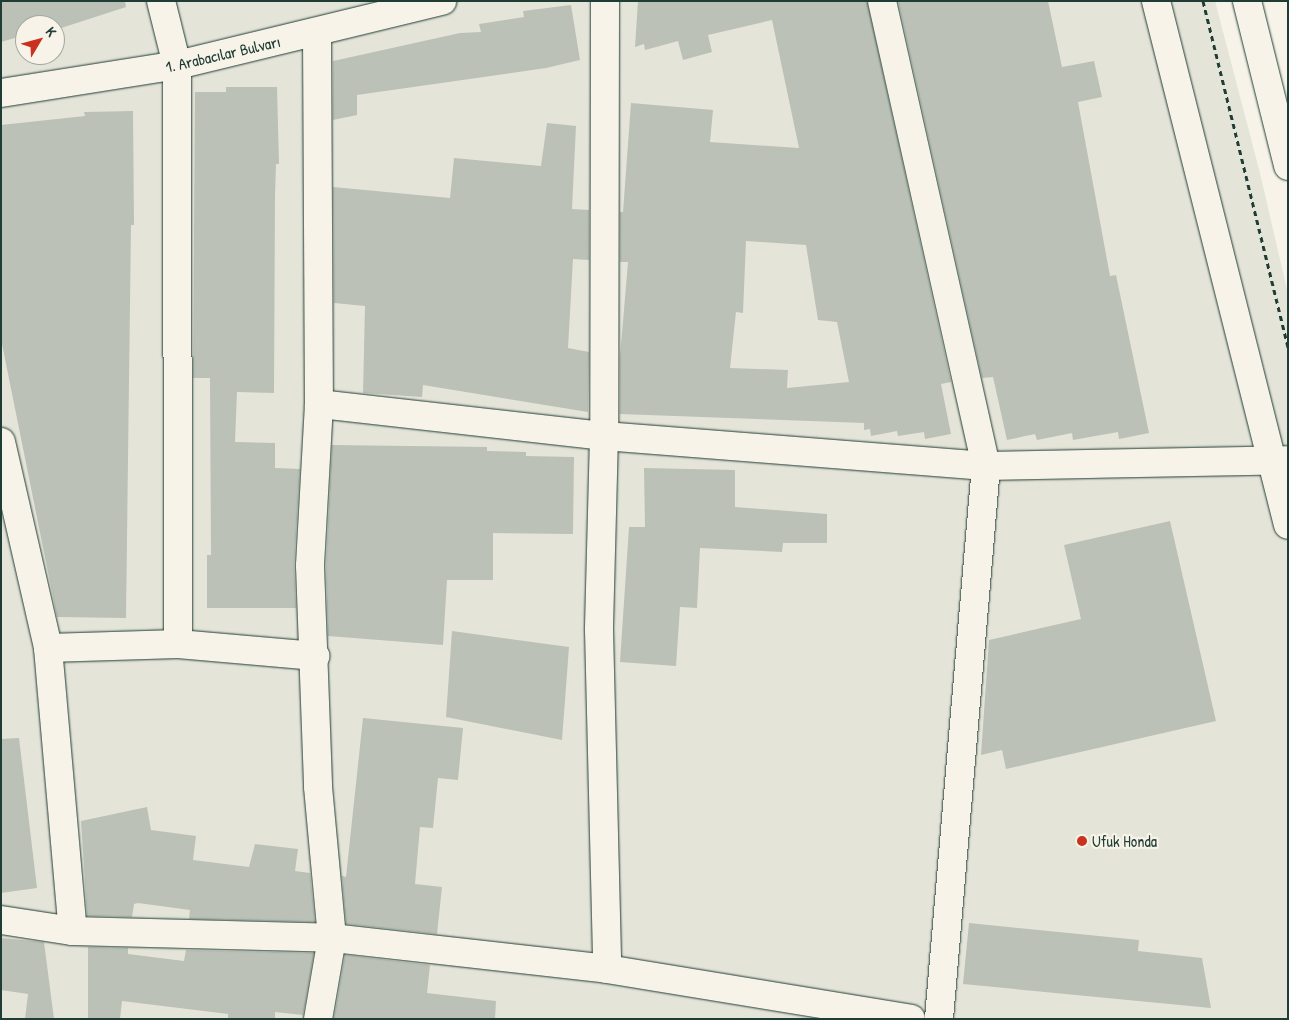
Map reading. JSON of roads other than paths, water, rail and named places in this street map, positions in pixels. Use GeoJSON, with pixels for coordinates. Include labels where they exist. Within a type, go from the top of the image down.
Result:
{"type":"FeatureCollection","features":[{"type":"Feature","properties":{"kind":"street"},"geometry":{"type":"LineString","coordinates":[[161,1],[177,65],[178,644]]}},
{"type":"Feature","properties":{"kind":"street","name":"1. Arabacılar Bulvarı"},"geometry":{"type":"LineString","coordinates":[[1,93],[177,65],[442,1]]}},
{"type":"Feature","properties":{"kind":"street"},"geometry":{"type":"LineString","coordinates":[[605,1],[604,436],[598,630],[606,969]]}},
{"type":"Feature","properties":{"kind":"street"},"geometry":{"type":"LineString","coordinates":[[882,1],[986,466],[939,1019]]}},
{"type":"Feature","properties":{"kind":"street"},"geometry":{"type":"LineString","coordinates":[[1156,1],[1280,461],[1288,525]]}},
{"type":"Feature","properties":{"kind":"street"},"geometry":{"type":"LineString","coordinates":[[1247,1],[1288,166]]}},
{"type":"Feature","properties":{"kind":"street"},"geometry":{"type":"LineString","coordinates":[[317,32],[318,404],[310,566],[315,656],[314,702],[318,787],[332,938],[318,1019]]}},
{"type":"Feature","properties":{"kind":"street"},"geometry":{"type":"LineString","coordinates":[[318,404],[604,436],[986,466],[1280,461]]}},
{"type":"Feature","properties":{"kind":"street"},"geometry":{"type":"LineString","coordinates":[[1,442],[48,648],[73,932]]}},
{"type":"Feature","properties":{"kind":"street"},"geometry":{"type":"LineString","coordinates":[[48,648],[178,644],[315,656]]}},
{"type":"Feature","properties":{"kind":"street"},"geometry":{"type":"LineString","coordinates":[[1,920],[73,932],[332,938],[606,969],[911,1019]]}},
{"type":"Feature","properties":{"kind":"place","name":"Ufuk Honda"},"geometry":{"type":"Point","coordinates":[1082,841]}}]}
